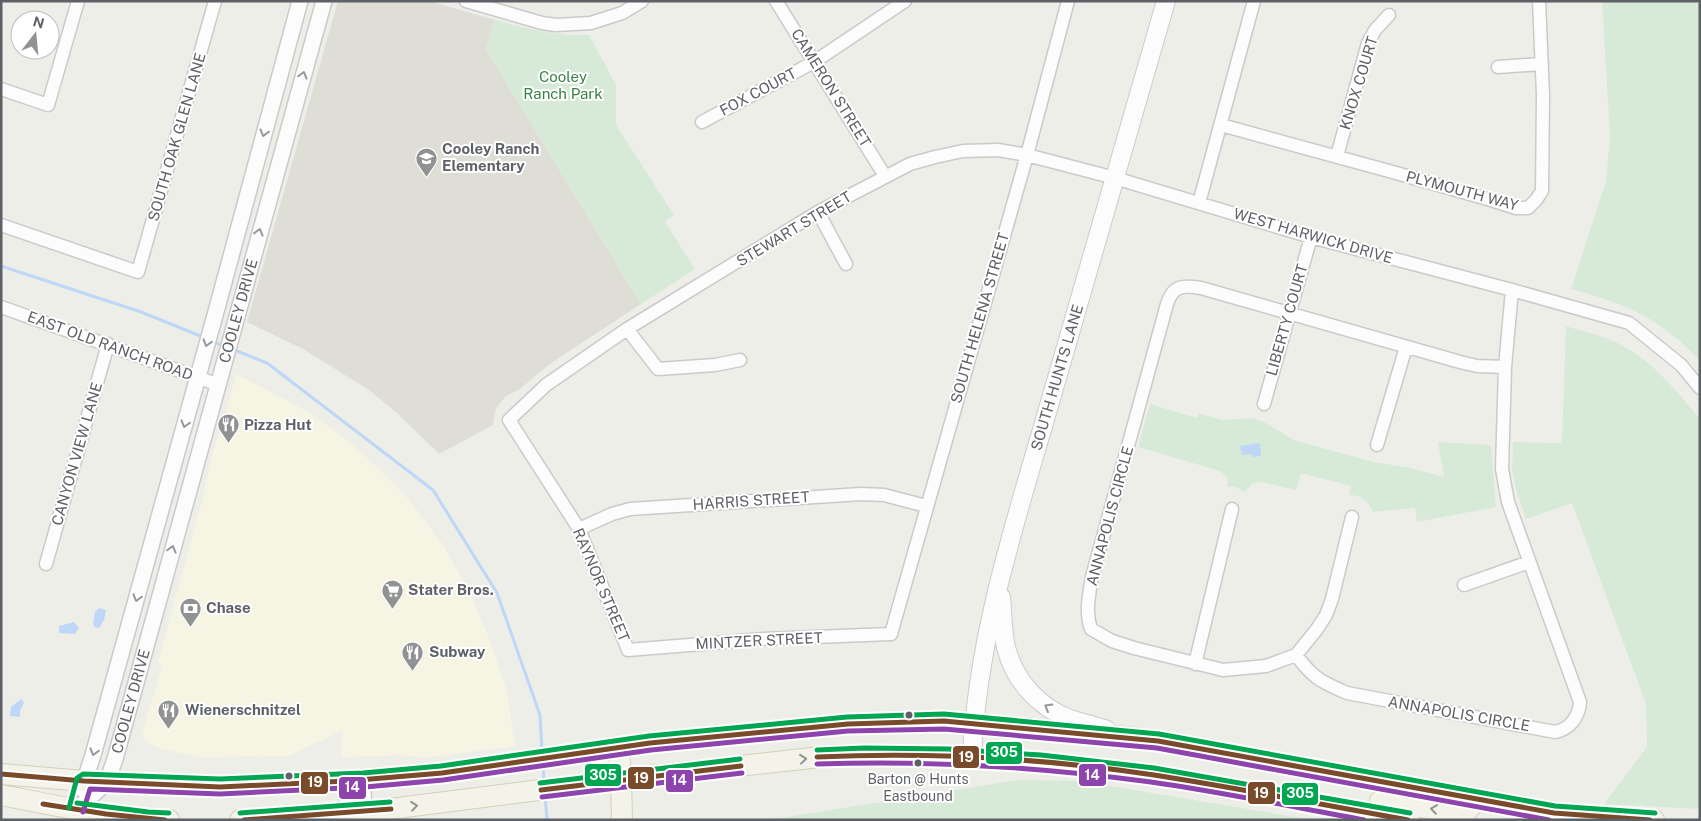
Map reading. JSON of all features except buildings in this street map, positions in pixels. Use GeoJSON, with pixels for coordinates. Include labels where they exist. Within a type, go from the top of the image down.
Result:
{"type":"FeatureCollection","features":[{"type":"Feature","properties":{"kind":"main road","name":"SOUTH HUNTS LANE"},"geometry":{"type":"LineString","coordinates":[[972,757],[973,723],[978,684],[999,578],[1166,1]]}},
{"type":"Feature","properties":{"kind":"main road"},"geometry":{"type":"LineString","coordinates":[[999,578],[1006,646],[1013,669],[1025,688],[1042,703],[1068,718],[1126,737]]}},
{"type":"Feature","properties":{"kind":"main road"},"geometry":{"type":"LineString","coordinates":[[1,774],[108,782],[220,787],[355,780],[442,773],[619,747],[848,724],[944,722],[1126,737],[1554,813],[1654,820]]}},
{"type":"Feature","properties":{"kind":"main road"},"geometry":{"type":"LineString","coordinates":[[619,747],[622,820]]}},
{"type":"Feature","properties":{"kind":"main road"},"geometry":{"type":"LineString","coordinates":[[240,820],[366,816],[621,780],[828,756],[883,755],[972,757],[1040,762],[1152,775],[1335,813],[1409,820]]}},
{"type":"Feature","properties":{"kind":"main road"},"geometry":{"type":"LineString","coordinates":[[1,795],[68,815],[169,820]]}},
{"type":"Feature","properties":{"kind":"main road"},"geometry":{"type":"LineString","coordinates":[[1335,813],[1355,798],[1462,813],[1467,811],[1477,800]]}},
{"type":"Feature","properties":{"kind":"street"},"geometry":{"type":"LineString","coordinates":[[1,89],[48,105],[78,1]]}},
{"type":"Feature","properties":{"kind":"street","name":"SOUTH OAK GLEN LANE"},"geometry":{"type":"LineString","coordinates":[[1,224],[138,272],[215,1]]}},
{"type":"Feature","properties":{"kind":"street","name":"COOLEY DRIVE"},"geometry":{"type":"LineString","coordinates":[[68,815],[93,755],[300,1]]}},
{"type":"Feature","properties":{"kind":"street","name":"COOLEY DRIVE"},"geometry":{"type":"LineString","coordinates":[[108,782],[324,1]]}},
{"type":"Feature","properties":{"kind":"street"},"geometry":{"type":"LineString","coordinates":[[466,1],[556,26],[591,23],[622,13],[642,1]]}},
{"type":"Feature","properties":{"kind":"street","name":"CAMERON STREET"},"geometry":{"type":"LineString","coordinates":[[776,1],[886,176]]}},
{"type":"Feature","properties":{"kind":"street","name":"FOX COURT"},"geometry":{"type":"LineString","coordinates":[[702,122],[814,62],[905,1]]}},
{"type":"Feature","properties":{"kind":"street","name":"SOUTH HELENA STREET"},"geometry":{"type":"LineString","coordinates":[[891,634],[1027,155],[1068,1]]}},
{"type":"Feature","properties":{"kind":"street"},"geometry":{"type":"LineString","coordinates":[[1199,203],[1254,1]]}},
{"type":"Feature","properties":{"kind":"street","name":"PLYMOUTH WAY"},"geometry":{"type":"LineString","coordinates":[[1221,125],[1337,156],[1516,208],[1528,208],[1542,191],[1542,64],[1539,1]]}},
{"type":"Feature","properties":{"kind":"street","name":"KNOX COURT"},"geometry":{"type":"LineString","coordinates":[[1337,156],[1368,43],[1375,30],[1389,15]]}},
{"type":"Feature","properties":{"kind":"street"},"geometry":{"type":"LineString","coordinates":[[1498,67],[1542,64]]}},
{"type":"Feature","properties":{"kind":"street","name":"STEWART STREET"},"geometry":{"type":"LineString","coordinates":[[509,420],[546,385],[627,329],[818,212],[910,164],[935,156],[963,151],[998,150],[1027,155],[1116,178]]}},
{"type":"Feature","properties":{"kind":"street","name":"WEST HARWICK DRIVE"},"geometry":{"type":"LineString","coordinates":[[1116,178],[1311,237],[1629,323],[1681,365],[1700,388]]}},
{"type":"Feature","properties":{"kind":"street"},"geometry":{"type":"LineString","coordinates":[[818,212],[846,264]]}},
{"type":"Feature","properties":{"kind":"street","name":"LIBERTY COURT"},"geometry":{"type":"LineString","coordinates":[[1264,404],[1311,237]]}},
{"type":"Feature","properties":{"kind":"street"},"geometry":{"type":"LineString","coordinates":[[225,278],[245,284]]}},
{"type":"Feature","properties":{"kind":"street","name":"ANNAPOLIS CIRCLE"},"geometry":{"type":"LineString","coordinates":[[1505,367],[1477,366],[1191,286],[1175,289],[1170,294],[1092,577],[1088,606],[1088,619],[1091,629],[1119,643],[1223,670],[1266,666],[1296,655],[1308,671],[1318,679],[1347,693],[1555,732],[1570,726],[1580,711],[1580,702],[1508,502],[1502,469],[1505,367],[1512,290]]}},
{"type":"Feature","properties":{"kind":"street","name":"EAST OLD RANCH ROAD"},"geometry":{"type":"LineString","coordinates":[[1,308],[108,344],[219,385]]}},
{"type":"Feature","properties":{"kind":"street"},"geometry":{"type":"LineString","coordinates":[[627,329],[658,369],[715,365],[740,360]]}},
{"type":"Feature","properties":{"kind":"street","name":"CANYON VIEW LANE"},"geometry":{"type":"LineString","coordinates":[[46,564],[108,344]]}},
{"type":"Feature","properties":{"kind":"street"},"geometry":{"type":"LineString","coordinates":[[1377,445],[1406,347]]}},
{"type":"Feature","properties":{"kind":"street","name":"RAYNOR STREET"},"geometry":{"type":"LineString","coordinates":[[509,420],[579,529],[628,650]]}},
{"type":"Feature","properties":{"kind":"street"},"geometry":{"type":"LineString","coordinates":[[172,468],[193,474]]}},
{"type":"Feature","properties":{"kind":"street","name":"HARRIS STREET"},"geometry":{"type":"LineString","coordinates":[[579,529],[612,514],[630,509],[823,496],[884,495],[926,506]]}},
{"type":"Feature","properties":{"kind":"street"},"geometry":{"type":"LineString","coordinates":[[1195,664],[1232,508]]}},
{"type":"Feature","properties":{"kind":"street"},"geometry":{"type":"LineString","coordinates":[[1296,655],[1326,615],[1332,599],[1352,517]]}},
{"type":"Feature","properties":{"kind":"street"},"geometry":{"type":"LineString","coordinates":[[1464,585],[1529,562]]}},
{"type":"Feature","properties":{"kind":"street"},"geometry":{"type":"LineString","coordinates":[[143,577],[163,584]]}},
{"type":"Feature","properties":{"kind":"street","name":"MINTZER STREET"},"geometry":{"type":"LineString","coordinates":[[628,650],[763,638],[891,634]]}},
{"type":"Feature","properties":{"kind":"street"},"geometry":{"type":"LineString","coordinates":[[355,780],[366,816]]}},
{"type":"Feature","properties":{"kind":"street"},"geometry":{"type":"LineString","coordinates":[[345,816],[355,780]]}},
{"type":"Feature","properties":{"kind":"street"},"geometry":{"type":"LineString","coordinates":[[68,815],[108,782]]}},
{"type":"Feature","properties":{"kind":"shaded area","name":"Cooley Ranch Elementary"},"geometry":{"type":"Polygon","coordinates":[[[338,1],[429,1],[495,20],[486,49],[641,304],[551,363],[520,389],[506,396],[496,408],[493,425],[439,454],[398,414],[369,390],[303,349],[247,322],[338,1]]]}},
{"type":"Feature","properties":{"kind":"shaded area"},"geometry":{"type":"Polygon","coordinates":[[[236,374],[307,411],[351,443],[410,501],[444,546],[472,598],[491,643],[506,688],[515,746],[423,758],[403,755],[341,757],[343,730],[288,756],[198,757],[162,749],[147,742],[142,734],[163,664],[158,663],[204,494],[214,447],[223,426],[236,374]]]}},
{"type":"Feature","properties":{"kind":"green space"},"geometry":{"type":"Polygon","coordinates":[[[1602,1],[1700,1],[1700,361],[1671,334],[1641,314],[1608,300],[1571,289],[1606,181],[1610,136],[1602,1]]]}},
{"type":"Feature","properties":{"kind":"green space","name":"Cooley Ranch Park"},"geometry":{"type":"Polygon","coordinates":[[[495,20],[542,31],[589,35],[616,85],[616,125],[674,215],[665,222],[695,269],[641,304],[486,49],[495,20]]]}},
{"type":"Feature","properties":{"kind":"green space"},"geometry":{"type":"Polygon","coordinates":[[[1566,326],[1611,340],[1637,355],[1660,374],[1700,419],[1700,809],[1604,804],[1647,747],[1646,704],[1572,503],[1526,519],[1516,490],[1512,469],[1513,442],[1562,443],[1566,326]]]}},
{"type":"Feature","properties":{"kind":"green space"},"geometry":{"type":"Polygon","coordinates":[[[1150,404],[1197,418],[1198,413],[1221,420],[1252,418],[1264,422],[1294,440],[1373,462],[1406,467],[1444,477],[1438,442],[1491,445],[1496,507],[1417,522],[1415,508],[1373,512],[1364,499],[1349,495],[1351,486],[1301,473],[1296,490],[1261,482],[1253,483],[1244,492],[1236,487],[1228,487],[1227,477],[1220,471],[1138,447],[1150,404]]]}},
{"type":"Feature","properties":{"kind":"green space"},"geometry":{"type":"Polygon","coordinates":[[[1018,780],[1080,781],[1314,820],[768,820],[1018,780]]]}},
{"type":"Feature","properties":{"kind":"water"},"geometry":{"type":"Polygon","coordinates":[[[1260,443],[1261,456],[1242,455],[1240,446],[1260,443]]]}},
{"type":"Feature","properties":{"kind":"water"},"geometry":{"type":"Polygon","coordinates":[[[99,608],[106,610],[104,620],[99,628],[93,624],[95,612],[99,608]]]}},
{"type":"Feature","properties":{"kind":"water"},"geometry":{"type":"Polygon","coordinates":[[[74,622],[79,628],[75,634],[59,633],[59,626],[74,622]]]}},
{"type":"Feature","properties":{"kind":"water"},"geometry":{"type":"Polygon","coordinates":[[[21,699],[24,703],[20,711],[20,717],[10,716],[11,707],[21,699]]]}},
{"type":"Feature","properties":{"kind":"waterway"},"geometry":{"type":"LineString","coordinates":[[1,266],[141,312],[203,337]]}},
{"type":"Feature","properties":{"kind":"waterway"},"geometry":{"type":"LineString","coordinates":[[211,341],[224,346]]}},
{"type":"Feature","properties":{"kind":"waterway"},"geometry":{"type":"LineString","coordinates":[[232,349],[267,363],[433,490],[497,593],[540,715],[542,752]]}},
{"type":"Feature","properties":{"kind":"waterway"},"geometry":{"type":"LineString","coordinates":[[543,765],[544,782]]}},
{"type":"Feature","properties":{"kind":"waterway"},"geometry":{"type":"LineString","coordinates":[[545,795],[547,820]]}},
{"type":"Feature","properties":{"kind":"transit line","name":"305"},"geometry":{"type":"LineString","coordinates":[[69,808],[77,778],[83,774],[220,779],[363,773],[441,766],[649,736],[847,717],[944,714],[1159,734],[1555,806],[1655,813]]}},
{"type":"Feature","properties":{"kind":"transit line","name":"19"},"geometry":{"type":"LineString","coordinates":[[1,774],[84,781],[220,787],[347,781],[442,773],[650,743],[848,724],[944,721],[1158,741],[1554,813],[1650,820]]}},
{"type":"Feature","properties":{"kind":"transit line","name":"14"},"geometry":{"type":"LineString","coordinates":[[83,812],[90,789],[220,794],[365,787],[443,780],[651,750],[848,731],[944,729],[1157,748],[1549,820]]}},
{"type":"Feature","properties":{"kind":"transit line","name":"305"},"geometry":{"type":"LineString","coordinates":[[817,750],[864,748],[948,749],[1041,755],[1154,768],[1410,813]]}},
{"type":"Feature","properties":{"kind":"transit line","name":"19"},"geometry":{"type":"LineString","coordinates":[[817,757],[943,756],[1070,764],[1186,780],[1408,820]]}},
{"type":"Feature","properties":{"kind":"transit line","name":"305"},"geometry":{"type":"LineString","coordinates":[[540,783],[740,759]]}},
{"type":"Feature","properties":{"kind":"transit line","name":"14"},"geometry":{"type":"LineString","coordinates":[[817,764],[943,764],[1068,772],[1178,786],[1364,820]]}},
{"type":"Feature","properties":{"kind":"transit line","name":"19"},"geometry":{"type":"LineString","coordinates":[[541,790],[741,766]]}},
{"type":"Feature","properties":{"kind":"transit line","name":"14"},"geometry":{"type":"LineString","coordinates":[[542,797],[742,773]]}},
{"type":"Feature","properties":{"kind":"transit line","name":"305"},"geometry":{"type":"LineString","coordinates":[[240,813],[390,802]]}},
{"type":"Feature","properties":{"kind":"transit line","name":"305"},"geometry":{"type":"LineString","coordinates":[[77,803],[169,813]]}},
{"type":"Feature","properties":{"kind":"transit line","name":"19"},"geometry":{"type":"LineString","coordinates":[[43,804],[106,814],[165,820]]}},
{"type":"Feature","properties":{"kind":"transit line","name":"19"},"geometry":{"type":"LineString","coordinates":[[244,820],[391,809]]}},
{"type":"Feature","properties":{"kind":"place","name":"Cooley Ranch Elementary"},"geometry":{"type":"Point","coordinates":[426,177]}},
{"type":"Feature","properties":{"kind":"place","name":"Pizza Hut"},"geometry":{"type":"Point","coordinates":[228,444]}},
{"type":"Feature","properties":{"kind":"place","name":"Stater Bros."},"geometry":{"type":"Point","coordinates":[392,609]}},
{"type":"Feature","properties":{"kind":"place","name":"Chase"},"geometry":{"type":"Point","coordinates":[190,627]}},
{"type":"Feature","properties":{"kind":"place","name":"Subway"},"geometry":{"type":"Point","coordinates":[413,671]}},
{"type":"Feature","properties":{"kind":"place","name":"Wienerschnitzel"},"geometry":{"type":"Point","coordinates":[169,729]}},
{"type":"Feature","properties":{"kind":"place","name":"Barton @ Hunts Eastbound"},"geometry":{"type":"Point","coordinates":[918,763]}}]}
